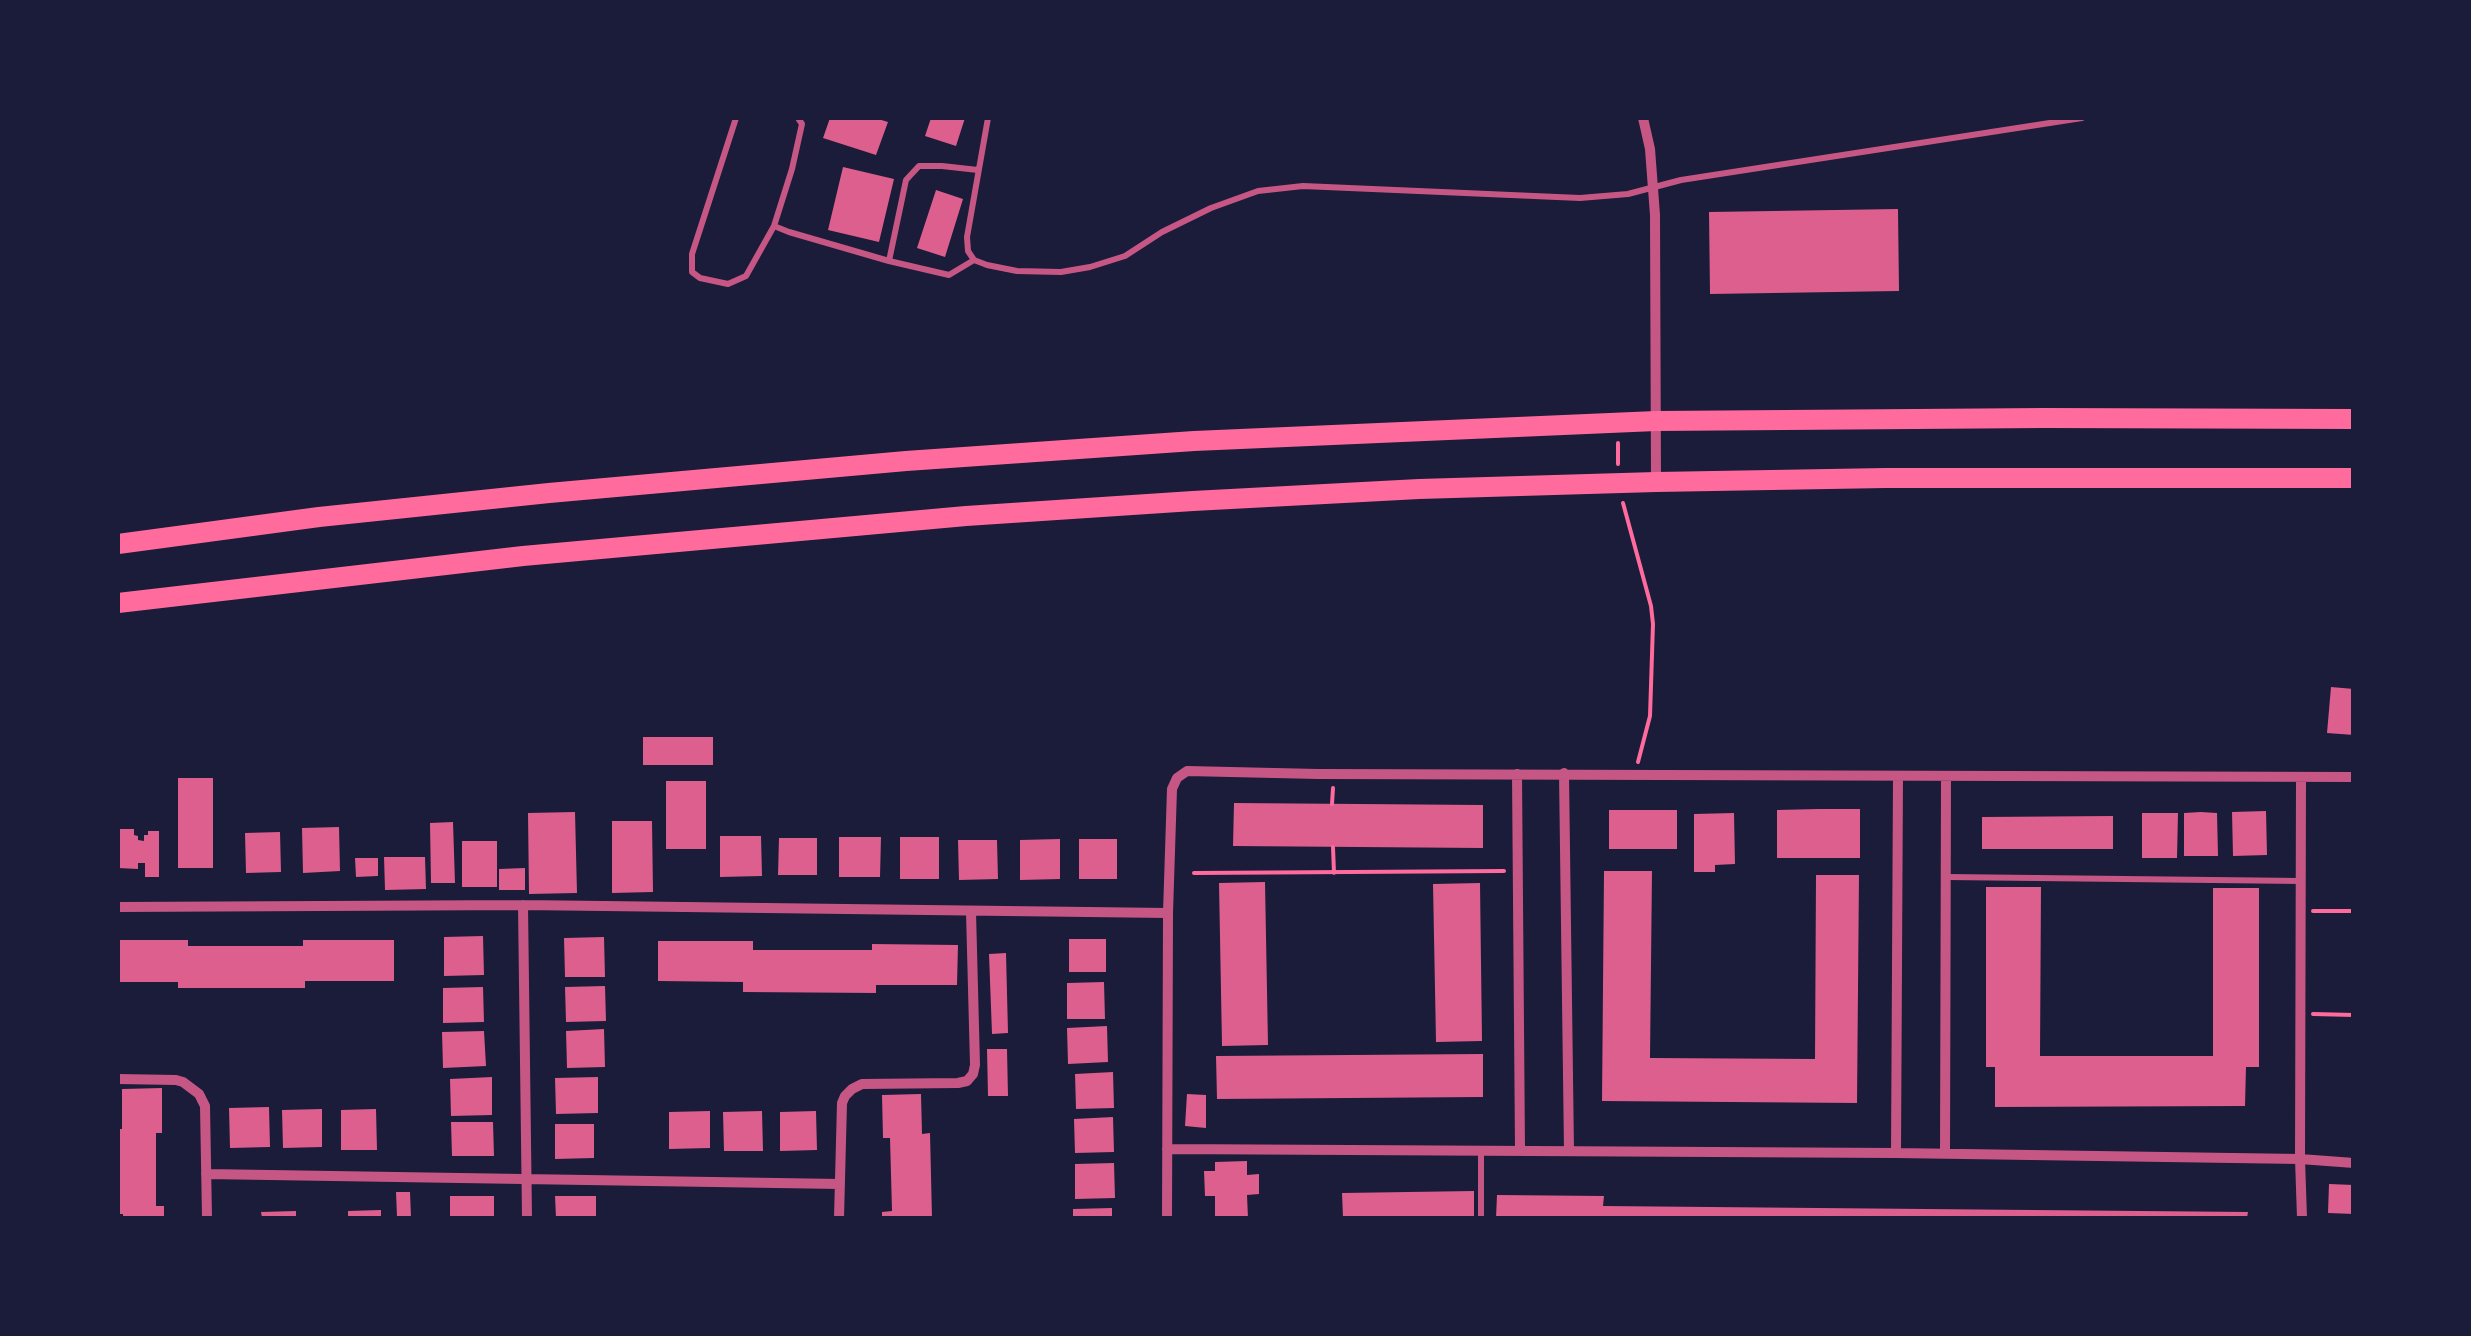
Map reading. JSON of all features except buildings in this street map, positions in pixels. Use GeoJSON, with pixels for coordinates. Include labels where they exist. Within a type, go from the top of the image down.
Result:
{"type":"FeatureCollection","features":[{"type":"Feature","properties":{"kind":"main road"},"geometry":{"type":"LineString","coordinates":[[118,544],[319,517],[530,495],[1177,442],[1656,421],[2354,420]]}},
{"type":"Feature","properties":{"kind":"main road"},"geometry":{"type":"LineString","coordinates":[[118,602],[522,556],[966,516],[1419,489],[1886,478],[2354,478]]}},
{"type":"Feature","properties":{"kind":"street"},"geometry":{"type":"LineString","coordinates":[[1643,118],[1653,186],[1656,482]]}},
{"type":"Feature","properties":{"kind":"street"},"geometry":{"type":"LineString","coordinates":[[1167,1218],[1172,788],[1187,770],[1318,774],[2354,777]]}},
{"type":"Feature","properties":{"kind":"street"},"geometry":{"type":"LineString","coordinates":[[1564,773],[1569,1150]]}},
{"type":"Feature","properties":{"kind":"street"},"geometry":{"type":"LineString","coordinates":[[1517,774],[1520,1150]]}},
{"type":"Feature","properties":{"kind":"street"},"geometry":{"type":"LineString","coordinates":[[1896,1153],[1898,776]]}},
{"type":"Feature","properties":{"kind":"street"},"geometry":{"type":"LineString","coordinates":[[1945,1153],[1946,776]]}},
{"type":"Feature","properties":{"kind":"street"},"geometry":{"type":"LineString","coordinates":[[2301,778],[2302,1218]]}},
{"type":"Feature","properties":{"kind":"street"},"geometry":{"type":"LineString","coordinates":[[118,907],[523,905],[1168,913]]}},
{"type":"Feature","properties":{"kind":"street"},"geometry":{"type":"LineString","coordinates":[[523,905],[527,1218]]}},
{"type":"Feature","properties":{"kind":"street"},"geometry":{"type":"LineString","coordinates":[[839,1218],[842,1103],[852,1088],[862,1084],[958,1083],[973,1074],[971,912]]}},
{"type":"Feature","properties":{"kind":"street"},"geometry":{"type":"LineString","coordinates":[[118,1080],[176,1080],[199,1094],[205,1106],[207,1218]]}},
{"type":"Feature","properties":{"kind":"street"},"geometry":{"type":"LineString","coordinates":[[1167,1149],[1945,1153],[2300,1158],[2354,1163]]}},
{"type":"Feature","properties":{"kind":"street"},"geometry":{"type":"LineString","coordinates":[[206,1174],[840,1184]]}},
{"type":"Feature","properties":{"kind":"lane"},"geometry":{"type":"LineString","coordinates":[[736,118],[692,254],[692,272],[700,278],[728,284],[746,276],[774,226],[796,154],[802,124],[798,118]]}},
{"type":"Feature","properties":{"kind":"lane"},"geometry":{"type":"LineString","coordinates":[[988,118],[967,237],[968,251],[974,260],[1017,271],[1061,272],[1124,256],[1210,208],[1258,191],[1303,186],[1580,198],[1628,194],[1681,180],[2082,118]]}},
{"type":"Feature","properties":{"kind":"lane"},"geometry":{"type":"LineString","coordinates":[[888,261],[906,180],[919,166],[978,170]]}},
{"type":"Feature","properties":{"kind":"lane"},"geometry":{"type":"LineString","coordinates":[[774,226],[949,275],[974,260]]}},
{"type":"Feature","properties":{"kind":"lane"},"geometry":{"type":"LineString","coordinates":[[1947,877],[2300,882]]}},
{"type":"Feature","properties":{"kind":"lane"},"geometry":{"type":"LineString","coordinates":[[1481,1218],[1482,1150]]}},
{"type":"Feature","properties":{"kind":"path"},"geometry":{"type":"LineString","coordinates":[[1617,424],[1624,512],[1652,606],[1653,624],[1650,716],[1634,774]]}},
{"type":"Feature","properties":{"kind":"path"},"geometry":{"type":"LineString","coordinates":[[1334,847],[1334,872]]}},
{"type":"Feature","properties":{"kind":"path"},"geometry":{"type":"LineString","coordinates":[[1194,873],[1517,871]]}},
{"type":"Feature","properties":{"kind":"path"},"geometry":{"type":"LineString","coordinates":[[2300,911],[2354,910]]}},
{"type":"Feature","properties":{"kind":"path"},"geometry":{"type":"LineString","coordinates":[[2300,1014],[2354,1015]]}}]}
